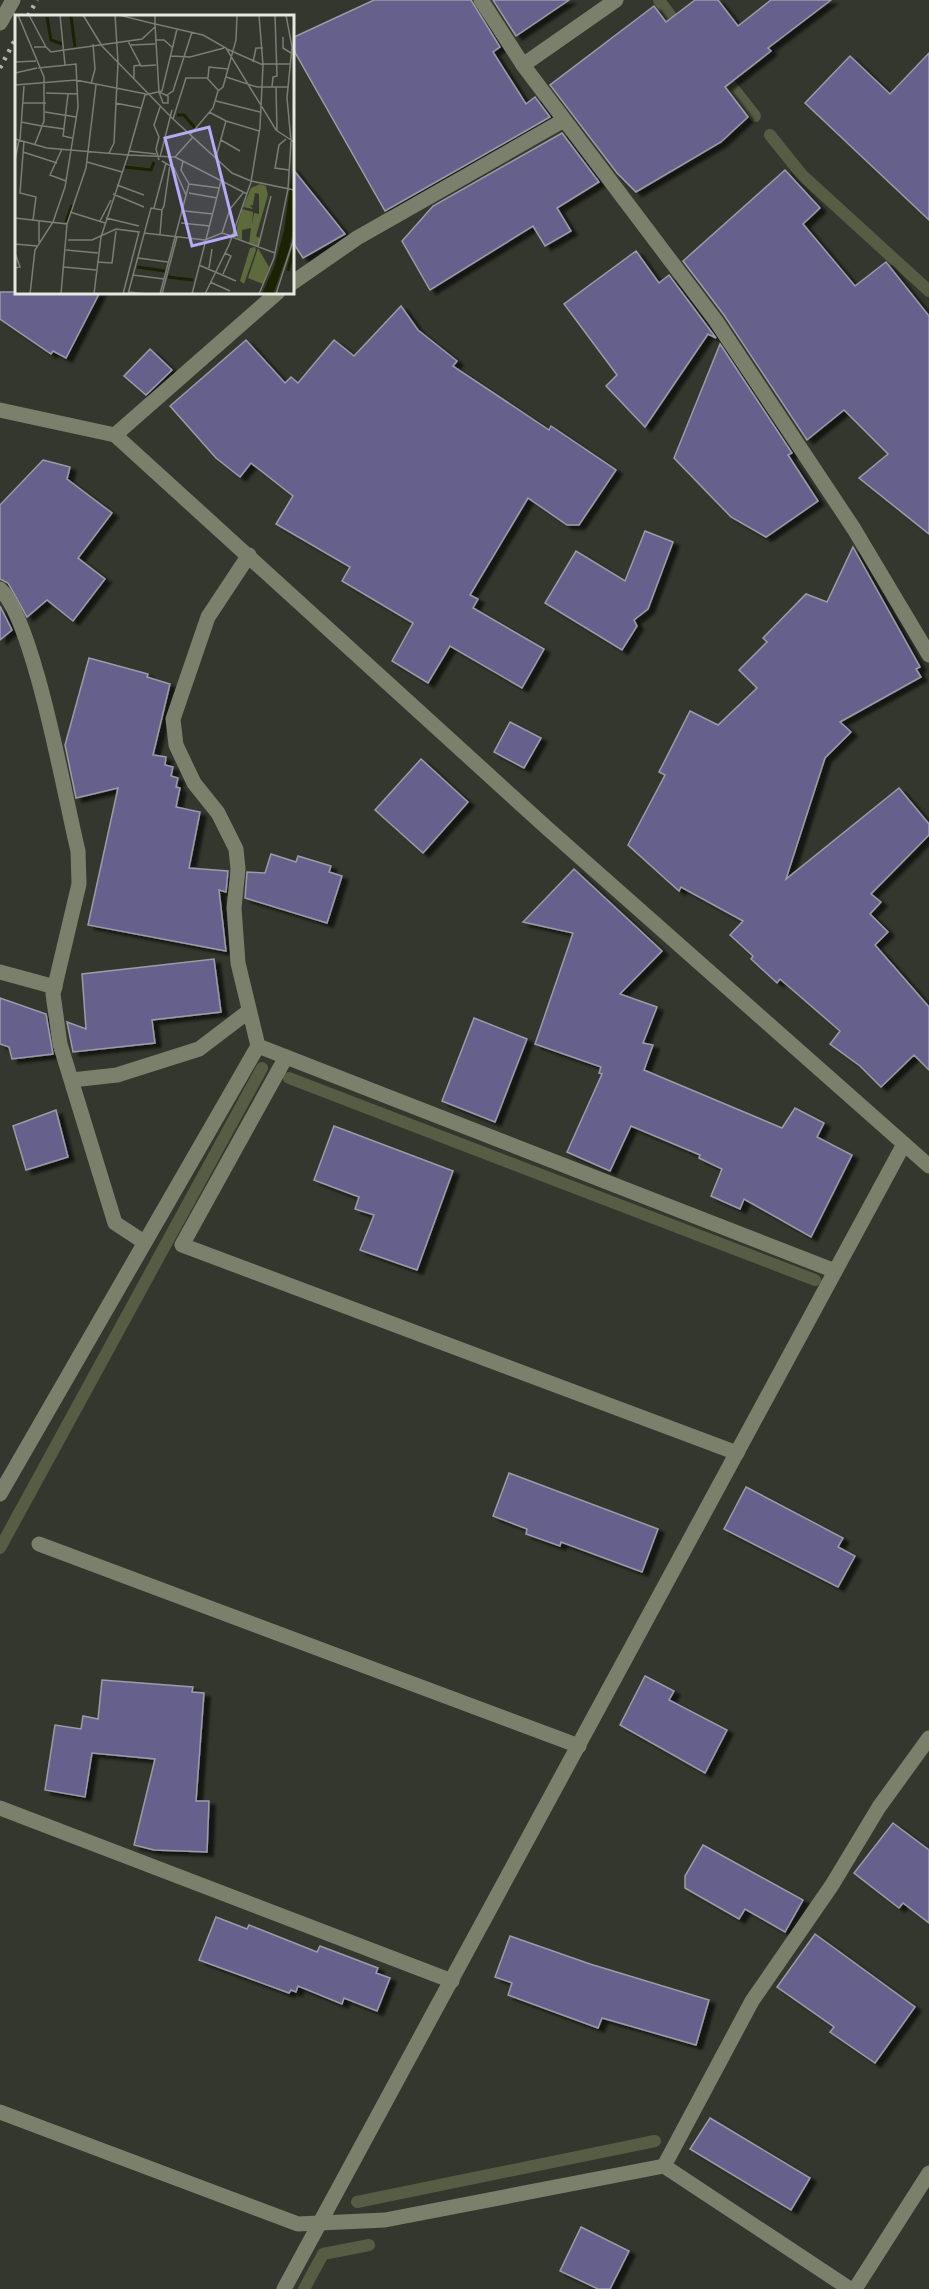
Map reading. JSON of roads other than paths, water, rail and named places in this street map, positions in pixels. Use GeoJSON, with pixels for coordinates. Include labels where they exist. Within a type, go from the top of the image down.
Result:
{"type":"FeatureCollection","features":[{"type":"Feature","properties":{"kind":"street"},"geometry":{"type":"LineString","coordinates":[[0,22],[13,0]]}},
{"type":"Feature","properties":{"kind":"street"},"geometry":{"type":"LineString","coordinates":[[481,0],[564,120],[716,321],[854,529],[929,655]]}},
{"type":"Feature","properties":{"kind":"street"},"geometry":{"type":"LineString","coordinates":[[524,65],[616,0]]}},
{"type":"Feature","properties":{"kind":"street"},"geometry":{"type":"LineString","coordinates":[[294,282],[357,238],[564,120]]}},
{"type":"Feature","properties":{"kind":"street"},"geometry":{"type":"LineString","coordinates":[[115,435],[276,294]]}},
{"type":"Feature","properties":{"kind":"street"},"geometry":{"type":"LineString","coordinates":[[0,410],[115,435],[547,828],[929,1166]]}},
{"type":"Feature","properties":{"kind":"street"},"geometry":{"type":"LineString","coordinates":[[0,1494],[258,1046],[238,963],[234,908],[238,869],[236,849],[218,813],[194,783],[176,745],[173,719],[208,617],[249,555]]}},
{"type":"Feature","properties":{"kind":"street"},"geometry":{"type":"LineString","coordinates":[[0,589],[7,596],[28,642],[78,851],[80,884],[53,994],[60,1044],[115,1223],[144,1242]]}},
{"type":"Feature","properties":{"kind":"street"},"geometry":{"type":"LineString","coordinates":[[917,637],[929,625]]}},
{"type":"Feature","properties":{"kind":"street"},"geometry":{"type":"LineString","coordinates":[[0,972],[55,987]]}},
{"type":"Feature","properties":{"kind":"street"},"geometry":{"type":"LineString","coordinates":[[72,1080],[117,1075],[199,1049],[249,1011]]}},
{"type":"Feature","properties":{"kind":"street"},"geometry":{"type":"LineString","coordinates":[[258,1046],[835,1271]]}},
{"type":"Feature","properties":{"kind":"street"},"geometry":{"type":"LineString","coordinates":[[286,1057],[182,1245],[737,1453]]}},
{"type":"Feature","properties":{"kind":"street"},"geometry":{"type":"LineString","coordinates":[[284,2289],[904,1144]]}},
{"type":"Feature","properties":{"kind":"street"},"geometry":{"type":"LineString","coordinates":[[39,1544],[579,1746]]}},
{"type":"Feature","properties":{"kind":"street"},"geometry":{"type":"LineString","coordinates":[[664,2166],[752,2001],[832,1885],[879,1807],[929,1738]]}},
{"type":"Feature","properties":{"kind":"street"},"geometry":{"type":"LineString","coordinates":[[0,1808],[452,1981]]}},
{"type":"Feature","properties":{"kind":"street"},"geometry":{"type":"LineString","coordinates":[[0,2112],[298,2224],[320,2225],[385,2220],[664,2166],[850,2289]]}},
{"type":"Feature","properties":{"kind":"street"},"geometry":{"type":"LineString","coordinates":[[855,2289],[929,2173]]}},
{"type":"Feature","properties":{"kind":"waterway"},"geometry":{"type":"LineString","coordinates":[[659,0],[681,30]]}},
{"type":"Feature","properties":{"kind":"waterway"},"geometry":{"type":"LineString","coordinates":[[718,76],[726,79],[755,116]]}},
{"type":"Feature","properties":{"kind":"waterway"},"geometry":{"type":"LineString","coordinates":[[770,135],[802,175],[929,291]]}},
{"type":"Feature","properties":{"kind":"waterway"},"geometry":{"type":"LineString","coordinates":[[0,1548],[262,1068]]}},
{"type":"Feature","properties":{"kind":"waterway"},"geometry":{"type":"LineString","coordinates":[[289,1078],[815,1280]]}},
{"type":"Feature","properties":{"kind":"waterway"},"geometry":{"type":"LineString","coordinates":[[357,2202],[655,2141]]}},
{"type":"Feature","properties":{"kind":"waterway"},"geometry":{"type":"LineString","coordinates":[[304,2289],[323,2254],[369,2245]]}},
{"type":"Feature","properties":{"kind":"railway"},"geometry":{"type":"LineString","coordinates":[[29,15],[37,0]]}},
{"type":"Feature","properties":{"kind":"railway"},"geometry":{"type":"LineString","coordinates":[[0,68],[15,40]]}}]}
